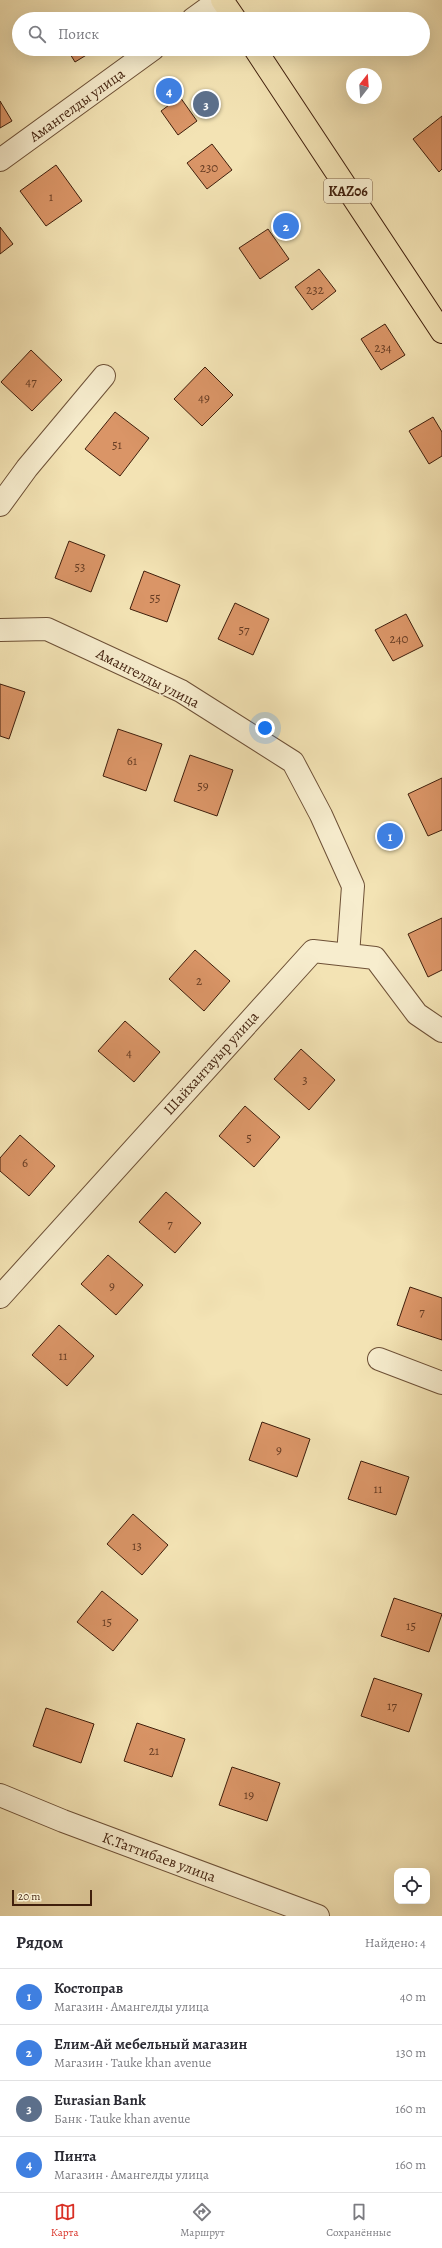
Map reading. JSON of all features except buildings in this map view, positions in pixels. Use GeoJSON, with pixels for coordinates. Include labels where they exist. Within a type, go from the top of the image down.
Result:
{"type":"FeatureCollection","features":[{"type":"Feature","properties":{"kind":"main road"},"geometry":{"type":"LineString","coordinates":[[222,0],[230,12]]}},
{"type":"Feature","properties":{"kind":"main road","name":"KАZ06"},"geometry":{"type":"LineString","coordinates":[[260,56],[442,332]]}},
{"type":"Feature","properties":{"kind":"street"},"geometry":{"type":"LineString","coordinates":[[203,12],[219,0]]}},
{"type":"Feature","properties":{"kind":"street","name":"Амангелды улица"},"geometry":{"type":"LineString","coordinates":[[0,160],[143,56]]}},
{"type":"Feature","properties":{"kind":"street"},"geometry":{"type":"LineString","coordinates":[[0,505],[26,468],[104,376]]}},
{"type":"Feature","properties":{"kind":"street","name":"Амангелды улица"},"geometry":{"type":"LineString","coordinates":[[0,630],[47,629],[181,691],[293,762],[321,815],[353,886],[348,955]]}},
{"type":"Feature","properties":{"kind":"street","name":"Шайхантауыр улица"},"geometry":{"type":"LineString","coordinates":[[0,1297],[313,951],[375,958],[417,1014],[442,1031]]}},
{"type":"Feature","properties":{"kind":"street"},"geometry":{"type":"LineString","coordinates":[[379,1359],[442,1383]]}},
{"type":"Feature","properties":{"kind":"street","name":"К.Таттибаев улица"},"geometry":{"type":"LineString","coordinates":[[0,1795],[63,1821],[318,1916]]}},
{"type":"Feature","properties":{"kind":"place","name":"Пинта"},"geometry":{"type":"Point","coordinates":[169,91]}},
{"type":"Feature","properties":{"kind":"place","name":"Eurasian Bank"},"geometry":{"type":"Point","coordinates":[206,104]}},
{"type":"Feature","properties":{"kind":"place","name":"Елим-Ай мебельный магазин"},"geometry":{"type":"Point","coordinates":[286,226]}},
{"type":"Feature","properties":{"kind":"place","name":"Костоправ"},"geometry":{"type":"Point","coordinates":[390,836]}}]}
